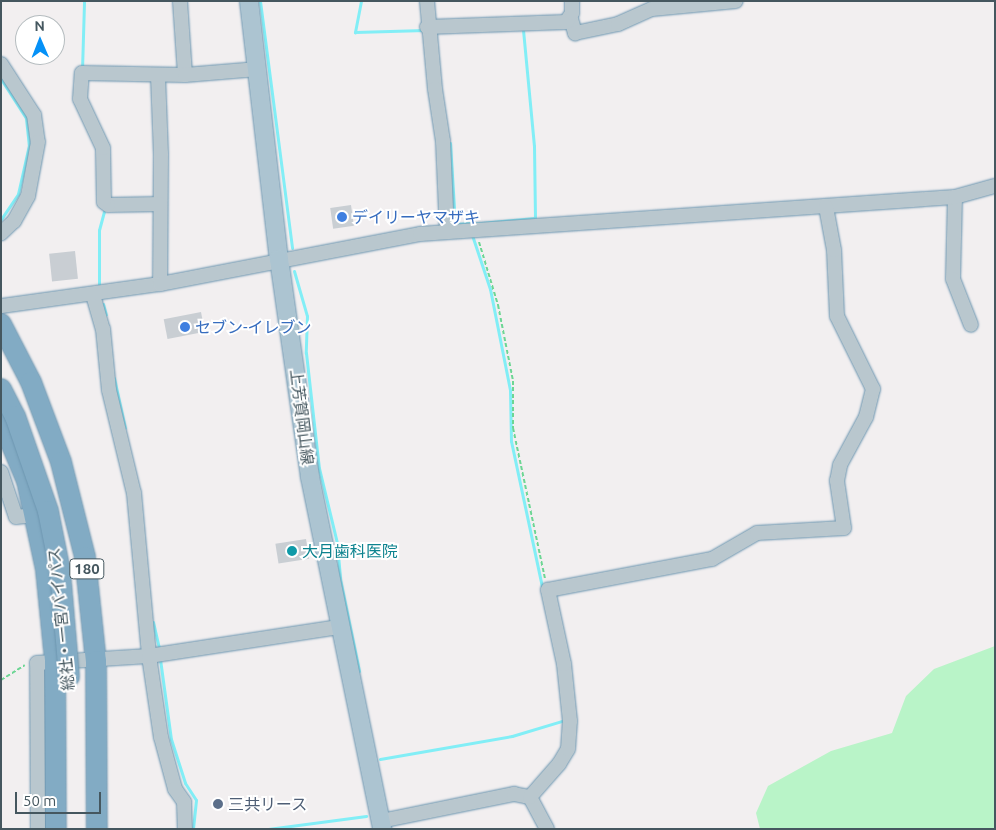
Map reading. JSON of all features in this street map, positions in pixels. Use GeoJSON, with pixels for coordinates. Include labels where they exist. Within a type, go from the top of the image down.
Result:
{"type":"FeatureCollection","features":[{"type":"Feature","properties":{"kind":"highway","name":"180"},"geometry":{"type":"LineString","coordinates":[[1,324],[31,382],[74,504],[88,574],[96,661],[97,829]]}},
{"type":"Feature","properties":{"kind":"highway","name":"総社・一宮バイパス"},"geometry":{"type":"LineString","coordinates":[[1,388],[15,416],[48,511],[60,571],[69,677],[70,829]]}},
{"type":"Feature","properties":{"kind":"highway","name":"180"},"geometry":{"type":"LineString","coordinates":[[1,419],[26,481],[36,515],[46,570],[46,661],[56,829]]}},
{"type":"Feature","properties":{"kind":"main road","name":"上芳賀岡山線"},"geometry":{"type":"LineString","coordinates":[[249,1],[279,259],[310,477],[339,627],[381,825]]}},
{"type":"Feature","properties":{"kind":"street"},"geometry":{"type":"LineString","coordinates":[[180,1],[185,75]]}},
{"type":"Feature","properties":{"kind":"street"},"geometry":{"type":"LineString","coordinates":[[426,1],[443,141],[447,231]]}},
{"type":"Feature","properties":{"kind":"street"},"geometry":{"type":"LineString","coordinates":[[572,1],[572,24],[576,33],[618,24],[652,9],[736,1]]}},
{"type":"Feature","properties":{"kind":"street"},"geometry":{"type":"LineString","coordinates":[[428,27],[572,24]]}},
{"type":"Feature","properties":{"kind":"street"},"geometry":{"type":"LineString","coordinates":[[1,64],[34,116],[38,142],[28,196],[14,221],[1,233]]}},
{"type":"Feature","properties":{"kind":"street"},"geometry":{"type":"LineString","coordinates":[[160,204],[106,203],[103,148],[80,99],[83,73],[158,76],[258,69]]}},
{"type":"Feature","properties":{"kind":"street"},"geometry":{"type":"LineString","coordinates":[[158,76],[160,284]]}},
{"type":"Feature","properties":{"kind":"street"},"geometry":{"type":"LineString","coordinates":[[1,306],[93,295],[160,284],[279,259],[447,231],[955,197],[995,186]]}},
{"type":"Feature","properties":{"kind":"street"},"geometry":{"type":"LineString","coordinates":[[955,197],[953,279],[971,325]]}},
{"type":"Feature","properties":{"kind":"street"},"geometry":{"type":"LineString","coordinates":[[530,796],[559,764],[568,749],[570,735],[564,664],[548,590],[712,559],[757,533],[844,528],[837,482],[840,465],[866,417],[873,389],[837,316],[834,250],[826,207]]}},
{"type":"Feature","properties":{"kind":"street"},"geometry":{"type":"LineString","coordinates":[[93,295],[103,329],[109,390],[134,493],[150,642],[149,656],[161,737],[175,789],[184,802],[185,829]]}},
{"type":"Feature","properties":{"kind":"street"},"geometry":{"type":"LineString","coordinates":[[1,472],[16,517],[36,515]]}},
{"type":"Feature","properties":{"kind":"street"},"geometry":{"type":"LineString","coordinates":[[38,829],[46,661],[96,661],[149,656],[339,627]]}},
{"type":"Feature","properties":{"kind":"street"},"geometry":{"type":"LineString","coordinates":[[381,825],[514,794],[530,796]]}},
{"type":"Feature","properties":{"kind":"street"},"geometry":{"type":"LineString","coordinates":[[530,796],[547,829]]}},
{"type":"Feature","properties":{"kind":"path"},"geometry":{"type":"LineString","coordinates":[[475,230],[498,305],[515,395],[513,428],[527,506],[548,590]]}},
{"type":"Feature","properties":{"kind":"path"},"geometry":{"type":"LineString","coordinates":[[1,680],[28,663],[46,661]]}},
{"type":"Feature","properties":{"kind":"green space"},"geometry":{"type":"Polygon","coordinates":[[[995,646],[995,829],[760,829],[756,813],[768,786],[831,751],[892,733],[906,696],[934,669],[995,646]]]}},
{"type":"Feature","properties":{"kind":"building","name":"デイリーヤマザキ"},"geometry":{"type":"Polygon","coordinates":[[[351,205],[354,226],[333,229],[330,208],[351,205]]]}},
{"type":"Feature","properties":{"kind":"building"},"geometry":{"type":"Polygon","coordinates":[[[75,251],[78,279],[52,282],[49,254],[75,251]]]}},
{"type":"Feature","properties":{"kind":"building","name":"セブン-イレブン"},"geometry":{"type":"Polygon","coordinates":[[[201,312],[205,332],[168,339],[164,319],[201,312]]]}},
{"type":"Feature","properties":{"kind":"building","name":"大月歯科医院"},"geometry":{"type":"Polygon","coordinates":[[[306,539],[309,559],[279,564],[275,544],[306,539]]]}},
{"type":"Feature","properties":{"kind":"waterway"},"geometry":{"type":"LineString","coordinates":[[82,70],[84,1]]}},
{"type":"Feature","properties":{"kind":"waterway"},"geometry":{"type":"LineString","coordinates":[[260,1],[292,248]]}},
{"type":"Feature","properties":{"kind":"waterway"},"geometry":{"type":"LineString","coordinates":[[361,1],[355,32],[425,30]]}},
{"type":"Feature","properties":{"kind":"waterway"},"geometry":{"type":"LineString","coordinates":[[471,224],[535,218],[534,146],[523,30]]}},
{"type":"Feature","properties":{"kind":"waterway"},"geometry":{"type":"LineString","coordinates":[[1,79],[26,118],[29,145],[18,194],[1,219]]}},
{"type":"Feature","properties":{"kind":"waterway"},"geometry":{"type":"LineString","coordinates":[[450,143],[455,224],[471,223]]}},
{"type":"Feature","properties":{"kind":"waterway"},"geometry":{"type":"LineString","coordinates":[[99,284],[99,230],[105,208]]}},
{"type":"Feature","properties":{"kind":"waterway"},"geometry":{"type":"LineString","coordinates":[[472,235],[490,289],[510,390],[511,441],[543,591]]}},
{"type":"Feature","properties":{"kind":"waterway"},"geometry":{"type":"LineString","coordinates":[[294,271],[307,316],[306,353],[319,468],[337,543],[340,579],[359,671]]}},
{"type":"Feature","properties":{"kind":"waterway"},"geometry":{"type":"LineString","coordinates":[[103,304],[106,315]]}},
{"type":"Feature","properties":{"kind":"waterway"},"geometry":{"type":"LineString","coordinates":[[114,378],[125,428]]}},
{"type":"Feature","properties":{"kind":"waterway"},"geometry":{"type":"LineString","coordinates":[[153,622],[159,649]]}},
{"type":"Feature","properties":{"kind":"waterway"},"geometry":{"type":"LineString","coordinates":[[160,659],[171,739],[185,783],[196,800],[193,829]]}},
{"type":"Feature","properties":{"kind":"waterway"},"geometry":{"type":"LineString","coordinates":[[380,759],[512,736],[565,720]]}},
{"type":"Feature","properties":{"kind":"waterway"},"geometry":{"type":"LineString","coordinates":[[268,829],[366,816]]}},
{"type":"Feature","properties":{"kind":"place","name":"デイリーヤマザキ"},"geometry":{"type":"Point","coordinates":[342,217]}},
{"type":"Feature","properties":{"kind":"place","name":"セブン-イレブン"},"geometry":{"type":"Point","coordinates":[185,327]}},
{"type":"Feature","properties":{"kind":"place","name":"大月歯科医院"},"geometry":{"type":"Point","coordinates":[292,551]}},
{"type":"Feature","properties":{"kind":"place","name":"三共リース"},"geometry":{"type":"Point","coordinates":[218,804]}}]}
